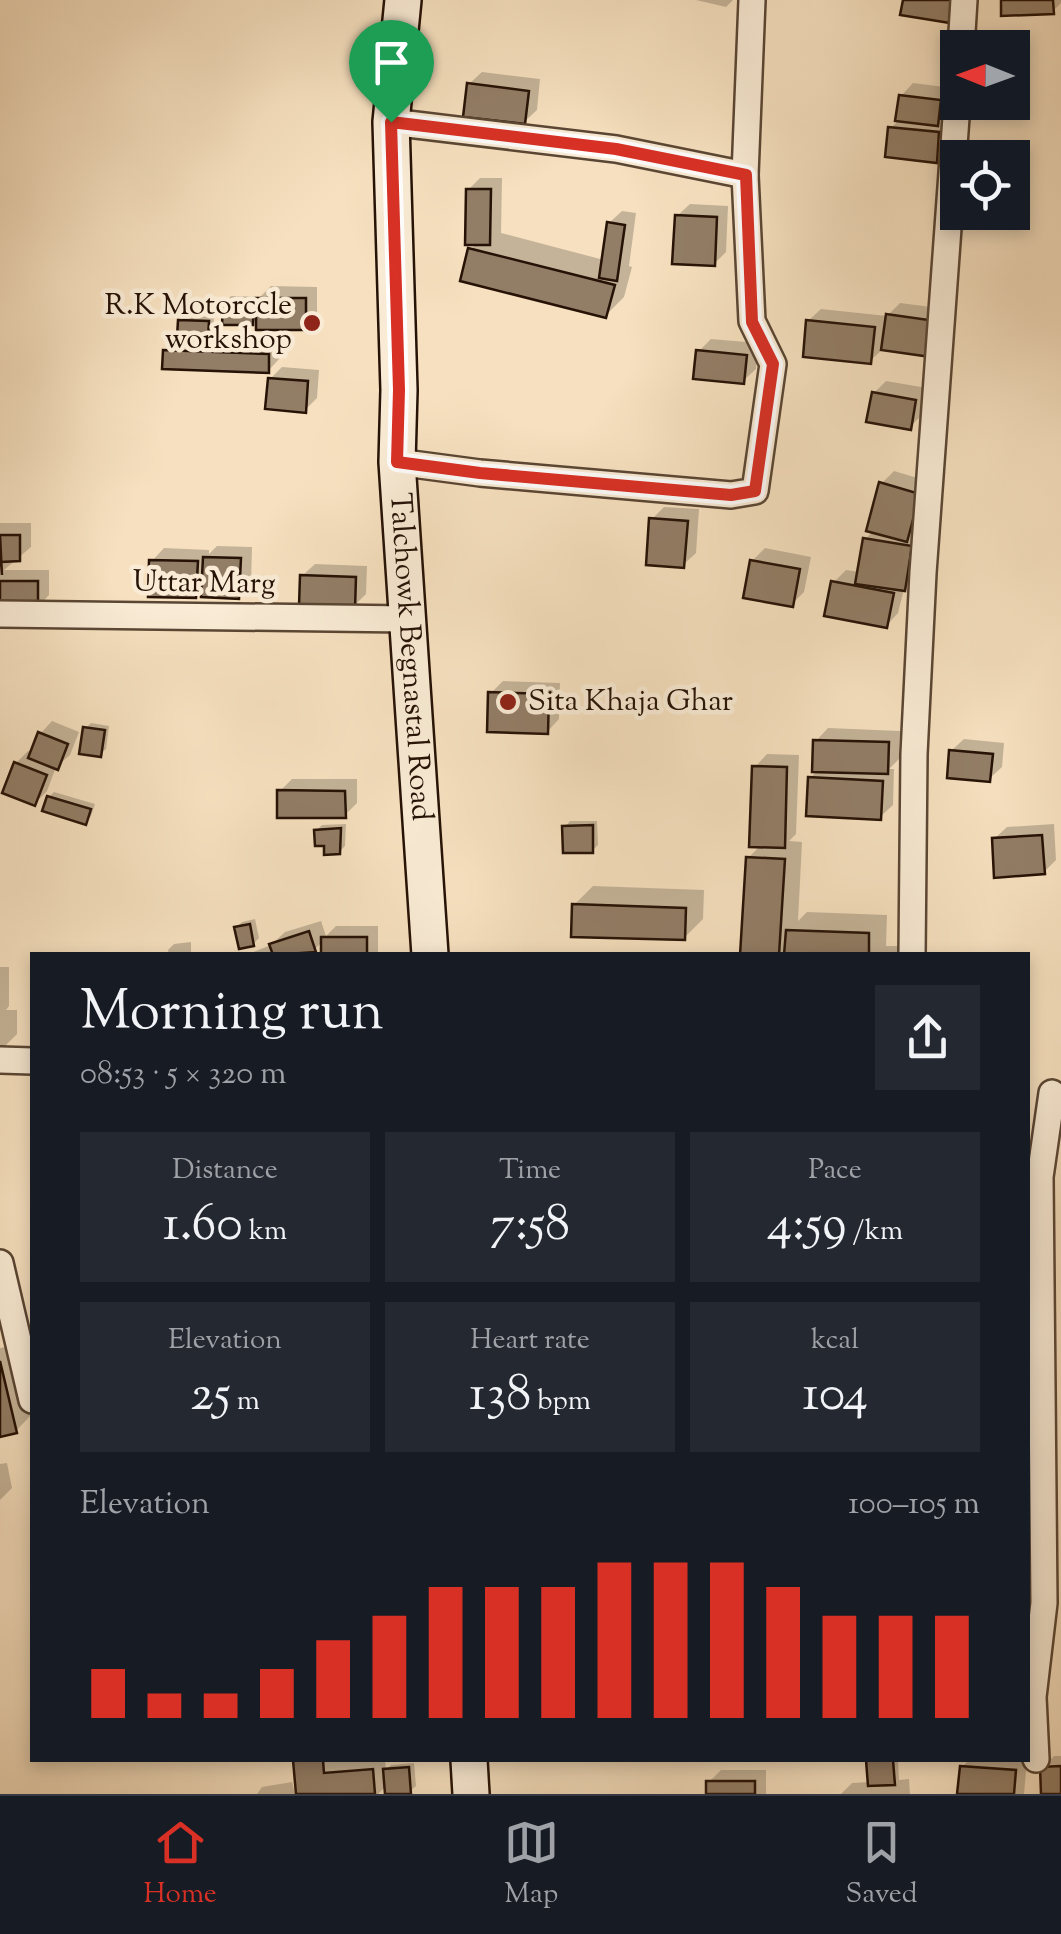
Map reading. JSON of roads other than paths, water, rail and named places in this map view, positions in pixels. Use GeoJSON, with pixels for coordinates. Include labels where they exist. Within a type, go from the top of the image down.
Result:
{"type":"FeatureCollection","features":[{"type":"Feature","properties":{"kind":"main road","name":"Talchowk Begnastal Road"},"geometry":{"type":"LineString","coordinates":[[403,0],[391,122],[399,390],[397,462],[430,952]]}},
{"type":"Feature","properties":{"kind":"main road"},"geometry":{"type":"LineString","coordinates":[[469,1762],[471,1794]]}},
{"type":"Feature","properties":{"kind":"street"},"geometry":{"type":"LineString","coordinates":[[397,462],[731,495],[755,491],[773,364],[752,322],[746,175],[752,0]]}},
{"type":"Feature","properties":{"kind":"street"},"geometry":{"type":"LineString","coordinates":[[962,30],[964,0]]}},
{"type":"Feature","properties":{"kind":"street"},"geometry":{"type":"LineString","coordinates":[[912,952],[914,754],[922,591],[956,120]]}},
{"type":"Feature","properties":{"kind":"street"},"geometry":{"type":"LineString","coordinates":[[391,122],[616,149],[746,175]]}},
{"type":"Feature","properties":{"kind":"street","name":"Uttar Marg"},"geometry":{"type":"LineString","coordinates":[[0,614],[407,619]]}},
{"type":"Feature","properties":{"kind":"street"},"geometry":{"type":"LineString","coordinates":[[0,1060],[30,1061]]}},
{"type":"Feature","properties":{"kind":"street"},"geometry":{"type":"LineString","coordinates":[[1036,1759],[1033,1697],[1044,1602],[1040,1177],[1047,1093]]}},
{"type":"Feature","properties":{"kind":"street"},"geometry":{"type":"LineString","coordinates":[[0,1263],[30,1391]]}},
{"type":"Feature","properties":{"kind":"place","name":"R.K Motorccle workshop"},"geometry":{"type":"Point","coordinates":[312,323]}},
{"type":"Feature","properties":{"kind":"place","name":"Sita Khaja Ghar"},"geometry":{"type":"Point","coordinates":[508,702]}}]}
